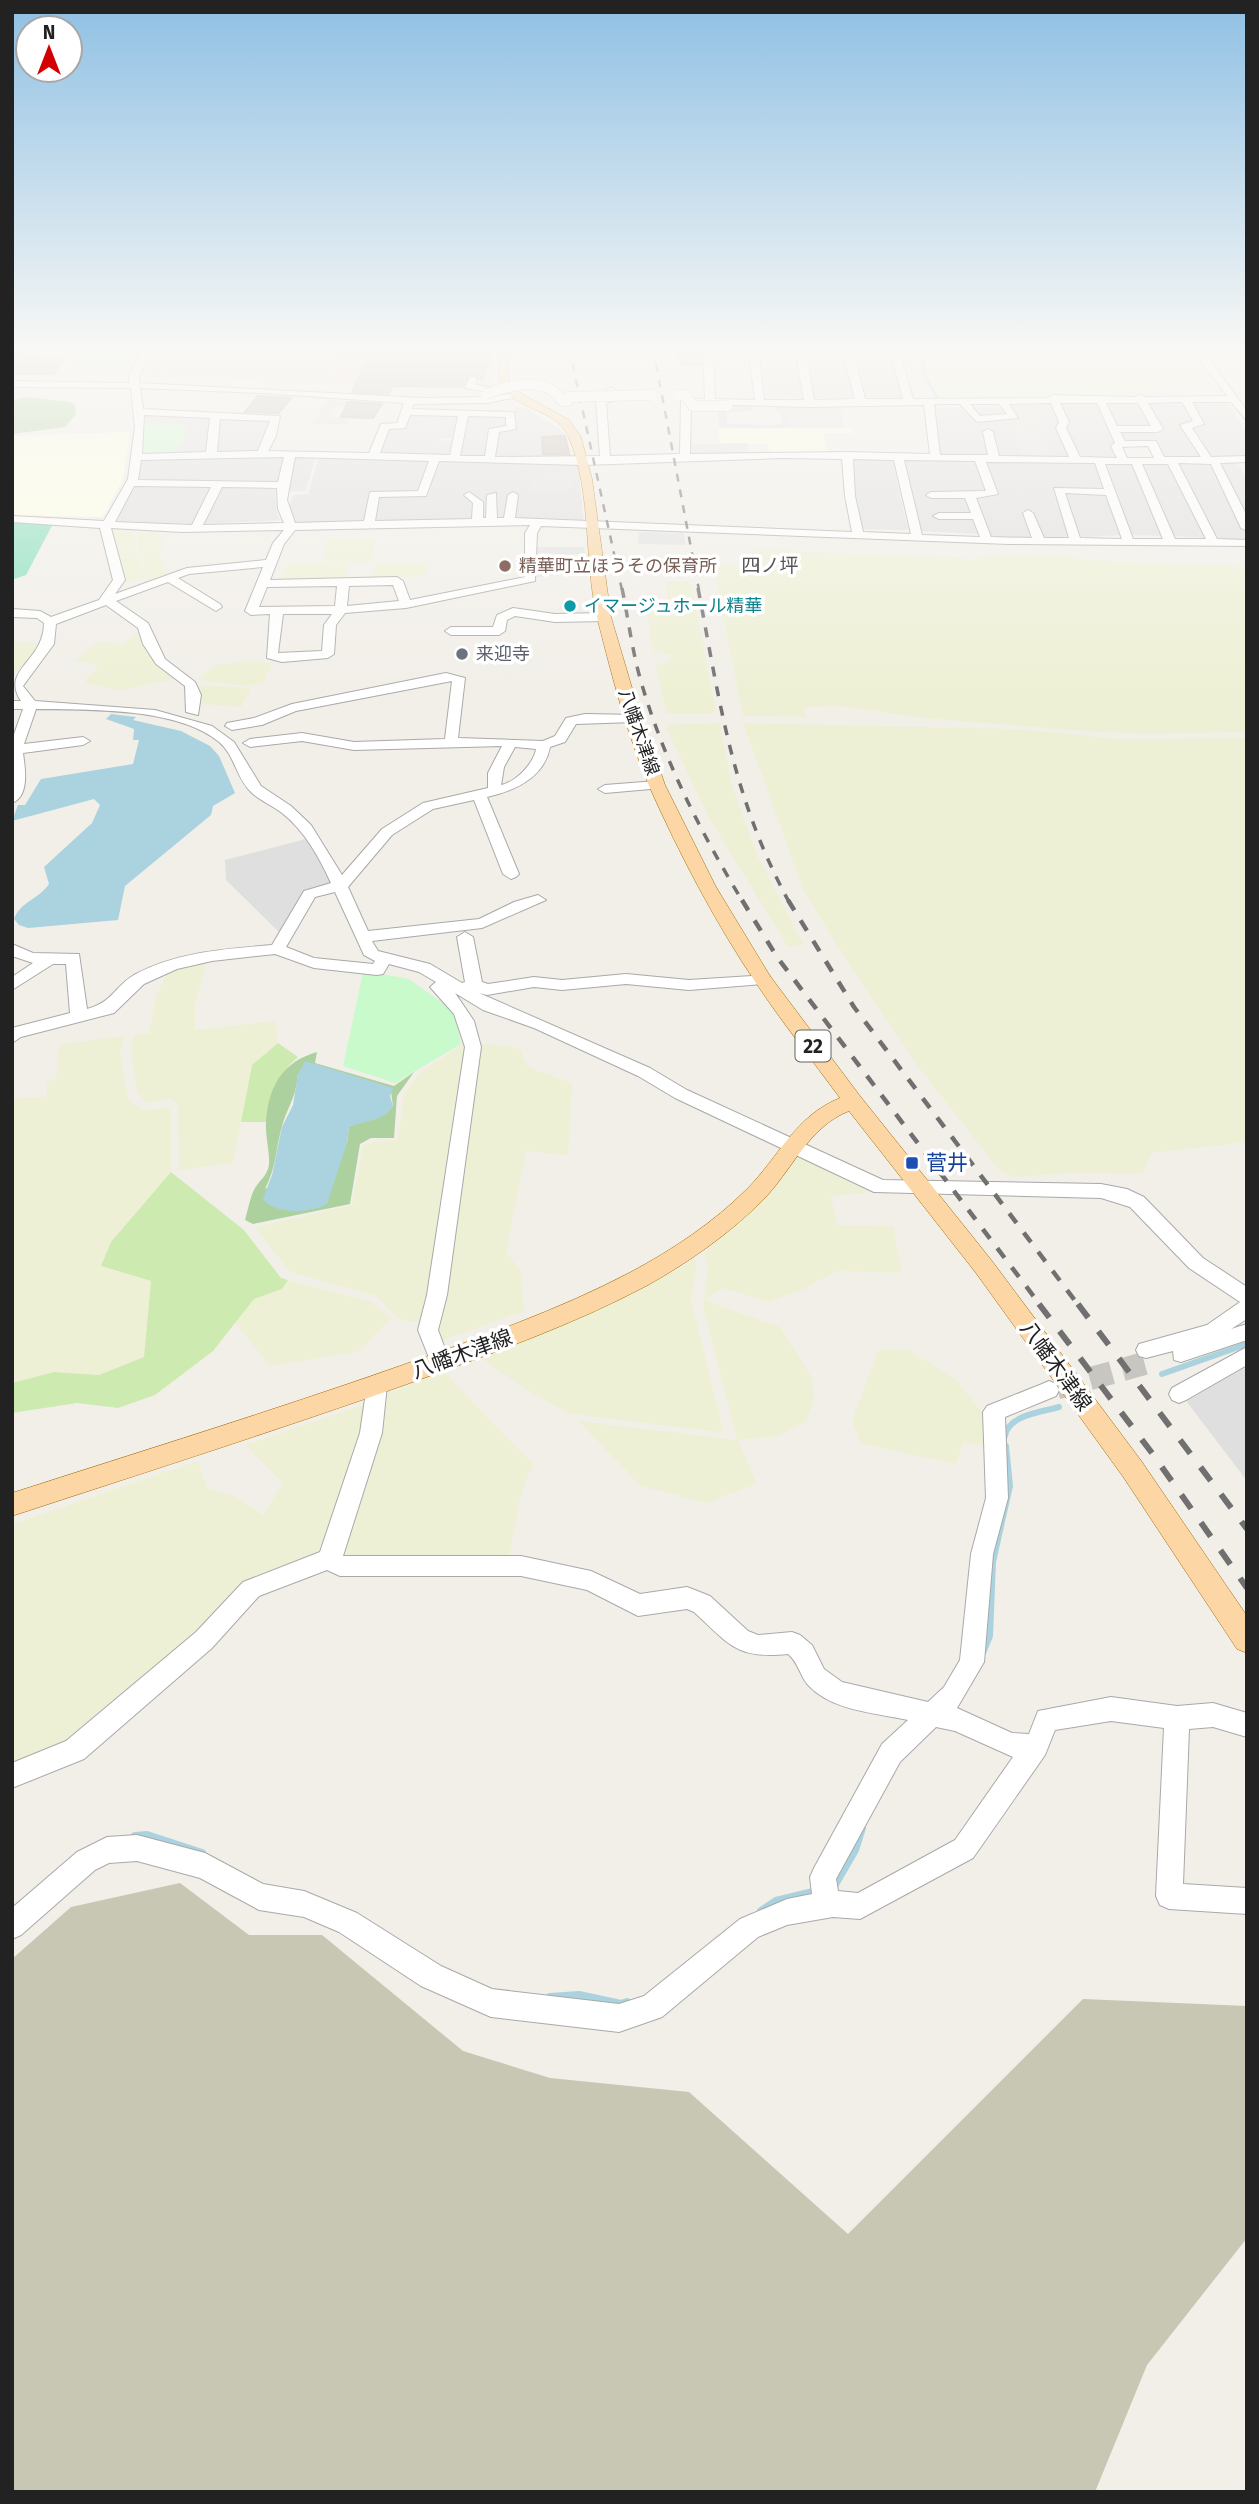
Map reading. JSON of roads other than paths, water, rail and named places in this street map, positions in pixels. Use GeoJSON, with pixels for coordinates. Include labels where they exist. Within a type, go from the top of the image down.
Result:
{"type":"FeatureCollection","features":[{"type":"Feature","properties":{"kind":"main road","name":"八幡木津線"},"geometry":{"type":"LineString","coordinates":[[583,465],[604,617],[657,785],[684,845],[764,979],[853,1101],[984,1267],[1125,1459],[1187,1547],[1247,1640]]}},
{"type":"Feature","properties":{"kind":"main road","name":"八幡木津線"},"geometry":{"type":"LineString","coordinates":[[12,1505],[377,1385],[565,1315],[643,1277],[719,1225],[766,1182],[810,1123],[826,1110],[853,1101]]}},
{"type":"Feature","properties":{"kind":"street"},"geometry":{"type":"LineString","coordinates":[[105,599],[119,580],[105,528],[130,483],[135,465]]}},
{"type":"Feature","properties":{"kind":"street"},"geometry":{"type":"LineString","coordinates":[[287,465],[282,485],[283,515],[291,526]]}},
{"type":"Feature","properties":{"kind":"street"},"geometry":{"type":"LineString","coordinates":[[369,526],[374,494],[422,494],[433,465]]}},
{"type":"Feature","properties":{"kind":"street"},"geometry":{"type":"LineString","coordinates":[[848,465],[850,496],[858,534]]}},
{"type":"Feature","properties":{"kind":"street"},"geometry":{"type":"LineString","coordinates":[[900,465],[917,536]]}},
{"type":"Feature","properties":{"kind":"street"},"geometry":{"type":"LineString","coordinates":[[930,495],[993,494],[982,465]]}},
{"type":"Feature","properties":{"kind":"street"},"geometry":{"type":"LineString","coordinates":[[1100,465],[1128,540]]}},
{"type":"Feature","properties":{"kind":"street"},"geometry":{"type":"LineString","coordinates":[[1132,465],[1170,541]]}},
{"type":"Feature","properties":{"kind":"street"},"geometry":{"type":"LineString","coordinates":[[1169,465],[1213,542]]}},
{"type":"Feature","properties":{"kind":"street"},"geometry":{"type":"LineString","coordinates":[[1214,465],[1242,509],[1247,528]]}},
{"type":"Feature","properties":{"kind":"street"},"geometry":{"type":"LineString","coordinates":[[130,483],[282,485]]}},
{"type":"Feature","properties":{"kind":"street"},"geometry":{"type":"LineString","coordinates":[[195,529],[218,484]]}},
{"type":"Feature","properties":{"kind":"street"},"geometry":{"type":"LineString","coordinates":[[1076,540],[1058,490],[1110,492]]}},
{"type":"Feature","properties":{"kind":"street"},"geometry":{"type":"LineString","coordinates":[[469,495],[478,502],[477,522]]}},
{"type":"Feature","properties":{"kind":"street"},"geometry":{"type":"LineString","coordinates":[[491,522],[492,495]]}},
{"type":"Feature","properties":{"kind":"street"},"geometry":{"type":"LineString","coordinates":[[509,521],[513,495]]}},
{"type":"Feature","properties":{"kind":"street"},"geometry":{"type":"LineString","coordinates":[[969,495],[986,540]]}},
{"type":"Feature","properties":{"kind":"street"},"geometry":{"type":"LineString","coordinates":[[1028,513],[1039,540]]}},
{"type":"Feature","properties":{"kind":"street"},"geometry":{"type":"LineString","coordinates":[[939,516],[977,516]]}},
{"type":"Feature","properties":{"kind":"street"},"geometry":{"type":"LineString","coordinates":[[12,519],[195,529],[369,526],[430,530],[591,525],[986,540],[1247,543]]}},
{"type":"Feature","properties":{"kind":"street"},"geometry":{"type":"LineString","coordinates":[[377,537],[477,522],[509,521],[534,528]]}},
{"type":"Feature","properties":{"kind":"street"},"geometry":{"type":"LineString","coordinates":[[291,526],[269,563],[251,611],[341,610],[406,604],[531,579],[534,528]]}},
{"type":"Feature","properties":{"kind":"street"},"geometry":{"type":"LineString","coordinates":[[50,622],[105,599],[202,568],[269,563]]}},
{"type":"Feature","properties":{"kind":"street"},"geometry":{"type":"LineString","coordinates":[[171,579],[216,607]]}},
{"type":"Feature","properties":{"kind":"street"},"geometry":{"type":"LineString","coordinates":[[262,584],[397,581],[406,604]]}},
{"type":"Feature","properties":{"kind":"street"},"geometry":{"type":"LineString","coordinates":[[277,611],[271,655],[282,658],[328,654],[330,625],[341,610],[343,583]]}},
{"type":"Feature","properties":{"kind":"street"},"geometry":{"type":"LineString","coordinates":[[105,599],[144,626],[145,638],[168,668],[188,679],[196,697],[193,712]]}},
{"type":"Feature","properties":{"kind":"street"},"geometry":{"type":"LineString","coordinates":[[451,631],[499,631],[501,618],[513,612],[555,618],[604,617]]}},
{"type":"Feature","properties":{"kind":"street"},"geometry":{"type":"LineString","coordinates":[[12,613],[40,615],[50,622]]}},
{"type":"Feature","properties":{"kind":"street"},"geometry":{"type":"LineString","coordinates":[[31,705],[16,686],[18,679],[46,651],[50,622]]}},
{"type":"Feature","properties":{"kind":"street"},"geometry":{"type":"LineString","coordinates":[[138,712],[176,709],[232,726],[257,722],[292,708],[446,677],[459,678],[451,744]]}},
{"type":"Feature","properties":{"kind":"street"},"geometry":{"type":"LineString","coordinates":[[12,705],[77,705],[138,712],[189,722],[223,738],[253,786],[291,812],[330,861],[372,955],[381,964],[435,986],[461,1009],[471,1032],[473,1047],[437,1295],[428,1330],[440,1362]]}},
{"type":"Feature","properties":{"kind":"street"},"geometry":{"type":"LineString","coordinates":[[12,799],[19,780],[14,750],[31,705]]}},
{"type":"Feature","properties":{"kind":"street"},"geometry":{"type":"LineString","coordinates":[[253,754],[302,737],[354,746],[489,741],[544,745],[560,738],[571,721],[585,718],[634,718]]}},
{"type":"Feature","properties":{"kind":"street"},"geometry":{"type":"LineString","coordinates":[[232,726],[253,754],[257,781],[253,786]]}},
{"type":"Feature","properties":{"kind":"street"},"geometry":{"type":"LineString","coordinates":[[14,750],[83,741]]}},
{"type":"Feature","properties":{"kind":"street"},"geometry":{"type":"LineString","coordinates":[[497,792],[493,785],[493,775],[511,743]]}},
{"type":"Feature","properties":{"kind":"street"},"geometry":{"type":"LineString","coordinates":[[277,949],[309,894],[342,885],[395,826],[428,806],[497,792],[524,778],[542,755],[544,745]]}},
{"type":"Feature","properties":{"kind":"street"},"geometry":{"type":"LineString","coordinates":[[605,789],[657,785]]}},
{"type":"Feature","properties":{"kind":"street"},"geometry":{"type":"LineString","coordinates":[[480,796],[511,874]]}},
{"type":"Feature","properties":{"kind":"street"},"geometry":{"type":"LineString","coordinates":[[362,937],[482,923],[519,905],[538,900]]}},
{"type":"Feature","properties":{"kind":"street"},"geometry":{"type":"LineString","coordinates":[[465,937],[466,988]]}},
{"type":"Feature","properties":{"kind":"street"},"geometry":{"type":"LineString","coordinates":[[12,949],[24,956],[73,958],[79,1016]]}},
{"type":"Feature","properties":{"kind":"street"},"geometry":{"type":"LineString","coordinates":[[12,1037],[15,1033],[108,1009],[138,980],[172,965],[221,955],[277,949],[301,962],[424,968],[644,1072],[681,1094],[791,1147],[881,1187],[1101,1191],[1128,1196],[1151,1213],[1196,1264],[1247,1297]]}},
{"type":"Feature","properties":{"kind":"street"},"geometry":{"type":"LineString","coordinates":[[12,985],[50,959]]}},
{"type":"Feature","properties":{"kind":"street"},"geometry":{"type":"LineString","coordinates":[[466,988],[487,990],[534,982],[562,985],[614,979],[688,985],[764,979]]}},
{"type":"Feature","properties":{"kind":"street"},"geometry":{"type":"LineString","coordinates":[[1247,1308],[1213,1331],[1149,1356],[1213,1345],[1247,1332]]}},
{"type":"Feature","properties":{"kind":"street"},"geometry":{"type":"LineString","coordinates":[[1179,1394],[1247,1355]]}},
{"type":"Feature","properties":{"kind":"street"},"geometry":{"type":"LineString","coordinates":[[329,1559],[371,1433],[377,1385]]}},
{"type":"Feature","properties":{"kind":"street"},"geometry":{"type":"LineString","coordinates":[[826,1905],[823,1877],[891,1753],[953,1695],[972,1662],[982,1554],[997,1498],[994,1412],[1049,1390]]}},
{"type":"Feature","properties":{"kind":"street"},"geometry":{"type":"LineString","coordinates":[[329,1559],[340,1566],[522,1566],[591,1581],[638,1605],[687,1598],[702,1604],[740,1639],[758,1646],[792,1643],[804,1653],[816,1677],[836,1692],[957,1720],[1011,1745],[1036,1746]]}},
{"type":"Feature","properties":{"kind":"street"},"geometry":{"type":"LineString","coordinates":[[12,1776],[75,1750],[204,1640],[251,1589],[329,1559]]}},
{"type":"Feature","properties":{"kind":"street"},"geometry":{"type":"LineString","coordinates":[[12,1926],[86,1861],[107,1850],[137,1848],[205,1866],[259,1897],[304,1904],[348,1922],[431,1976],[491,2003],[619,2018],[652,2007],[749,1927],[787,1912],[826,1905],[860,1906],[964,1849],[1036,1746],[1047,1719],[1111,1709],[1177,1718],[1213,1715],[1247,1726]]}},
{"type":"Feature","properties":{"kind":"street"},"geometry":{"type":"LineString","coordinates":[[1177,1718],[1169,1896],[1247,1901]]}},
{"type":"Feature","properties":{"kind":"water"},"geometry":{"type":"Polygon","coordinates":[[[111,714],[136,717],[133,720],[181,731],[210,746],[219,756],[235,793],[213,806],[211,815],[125,886],[118,920],[28,928],[19,925],[14,919],[17,913],[49,884],[44,867],[92,823],[100,805],[94,799],[12,821],[18,805],[25,805],[41,779],[133,764],[139,740],[133,740],[134,729],[106,719],[111,714]]]}},
{"type":"Feature","properties":{"kind":"water"},"geometry":{"type":"Polygon","coordinates":[[[305,1061],[393,1088],[390,1096],[393,1106],[380,1118],[349,1127],[347,1143],[327,1204],[303,1211],[284,1210],[263,1199],[272,1175],[282,1127],[293,1105],[298,1074],[305,1061]]]}},
{"type":"Feature","properties":{"kind":"waterway"},"geometry":{"type":"LineString","coordinates":[[1162,1374],[1247,1344]]}},
{"type":"Feature","properties":{"kind":"waterway"},"geometry":{"type":"LineString","coordinates":[[1005,1436],[1007,1429],[1019,1419],[1059,1407]]}},
{"type":"Feature","properties":{"kind":"waterway"},"geometry":{"type":"LineString","coordinates":[[983,1653],[990,1636],[993,1562],[1010,1486],[1006,1446]]}},
{"type":"Feature","properties":{"kind":"waterway"},"geometry":{"type":"LineString","coordinates":[[833,1888],[855,1850],[862,1828]]}},
{"type":"Feature","properties":{"kind":"waterway"},"geometry":{"type":"LineString","coordinates":[[135,1836],[147,1835],[202,1853]]}},
{"type":"Feature","properties":{"kind":"waterway"},"geometry":{"type":"LineString","coordinates":[[761,1911],[776,1901],[817,1891]]}},
{"type":"Feature","properties":{"kind":"waterway"},"geometry":{"type":"LineString","coordinates":[[550,1997],[579,1995],[621,2004],[627,2002]]}},
{"type":"Feature","properties":{"kind":"tunnel"},"geometry":{"type":"LineString","coordinates":[[1057,1388],[1153,1361]]}},
{"type":"Feature","properties":{"kind":"railway"},"geometry":{"type":"LineString","coordinates":[[595,465],[622,590]]}},
{"type":"Feature","properties":{"kind":"railway"},"geometry":{"type":"LineString","coordinates":[[675,465],[699,590]]}},
{"type":"Feature","properties":{"kind":"railway"},"geometry":{"type":"LineString","coordinates":[[622,588],[637,667],[671,766],[712,848],[743,902]]}},
{"type":"Feature","properties":{"kind":"railway"},"geometry":{"type":"LineString","coordinates":[[698,588],[730,749],[754,825],[788,900]]}},
{"type":"Feature","properties":{"kind":"railway"},"geometry":{"type":"LineString","coordinates":[[742,900],[777,957],[1041,1306]]}},
{"type":"Feature","properties":{"kind":"railway"},"geometry":{"type":"LineString","coordinates":[[788,900],[854,1007],[1079,1306]]}},
{"type":"Feature","properties":{"kind":"railway"},"geometry":{"type":"LineString","coordinates":[[1039,1304],[1152,1453],[1247,1588]]}},
{"type":"Feature","properties":{"kind":"railway"},"geometry":{"type":"LineString","coordinates":[[1078,1304],[1247,1529]]}},
{"type":"Feature","properties":{"kind":"place","name":"精華町立ほうその保育所"},"geometry":{"type":"Point","coordinates":[505,566]}},
{"type":"Feature","properties":{"kind":"place","name":"イマージュホール精華"},"geometry":{"type":"Point","coordinates":[570,606]}},
{"type":"Feature","properties":{"kind":"place","name":"来迎寺"},"geometry":{"type":"Point","coordinates":[462,654]}},
{"type":"Feature","properties":{"kind":"place","name":"菅井"},"geometry":{"type":"Point","coordinates":[912,1163]}},
{"type":"Feature","properties":{"kind":"district","name":"四ノ坪"},"geometry":{"type":"Point","coordinates":[770,565]}}]}
